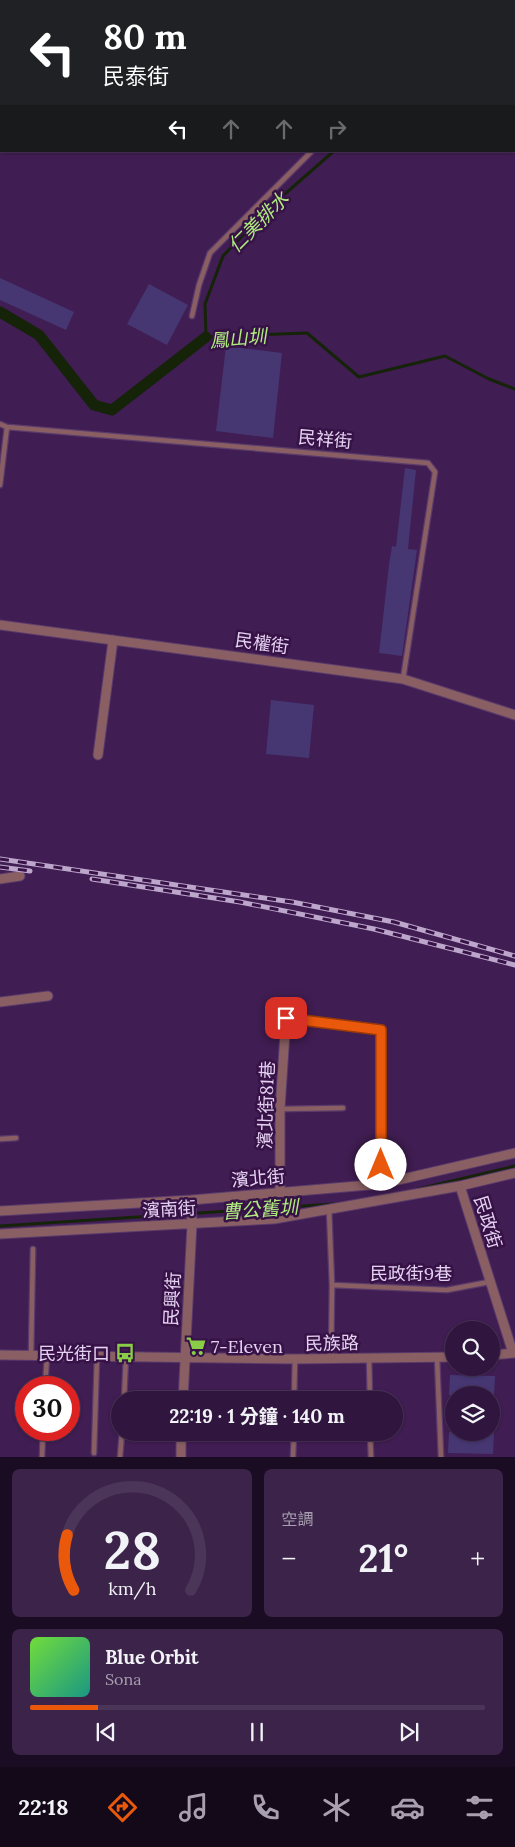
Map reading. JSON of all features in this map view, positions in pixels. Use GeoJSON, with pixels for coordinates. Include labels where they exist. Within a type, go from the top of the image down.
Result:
{"type":"FeatureCollection","features":[{"type":"Feature","properties":{"kind":"street","name":"民權街"},"geometry":{"type":"LineString","coordinates":[[0,625],[404,678],[515,715]]}},
{"type":"Feature","properties":{"kind":"street"},"geometry":{"type":"LineString","coordinates":[[98,755],[113,640]]}},
{"type":"Feature","properties":{"kind":"street"},"geometry":{"type":"LineString","coordinates":[[0,879],[20,876]]}},
{"type":"Feature","properties":{"kind":"street"},"geometry":{"type":"LineString","coordinates":[[0,1002],[48,996]]}},
{"type":"Feature","properties":{"kind":"street","name":"濱北街81巷"},"geometry":{"type":"LineString","coordinates":[[280,1192],[280,1109],[286,1018],[381,1030],[381,1184]]}},
{"type":"Feature","properties":{"kind":"street","name":"濱北街"},"geometry":{"type":"LineString","coordinates":[[0,1211],[192,1202],[280,1192],[381,1184],[515,1153]]}},
{"type":"Feature","properties":{"kind":"street","name":"濱南街"},"geometry":{"type":"LineString","coordinates":[[0,1234],[192,1220],[274,1219],[460,1186],[515,1173]]}},
{"type":"Feature","properties":{"kind":"street","name":"民政街"},"geometry":{"type":"LineString","coordinates":[[460,1186],[489,1282],[514,1353]]}},
{"type":"Feature","properties":{"kind":"street","name":"民興街"},"geometry":{"type":"LineString","coordinates":[[184,1391],[192,1202]]}},
{"type":"Feature","properties":{"kind":"street"},"geometry":{"type":"LineString","coordinates":[[500,1354],[514,1353]]}},
{"type":"Feature","properties":{"kind":"street","name":"民族路"},"geometry":{"type":"LineString","coordinates":[[0,1355],[186,1356],[296,1359],[445,1357]]}},
{"type":"Feature","properties":{"kind":"street"},"geometry":{"type":"LineString","coordinates":[[181,1441],[181,1457]]}},
{"type":"Feature","properties":{"kind":"lane"},"geometry":{"type":"LineString","coordinates":[[192,316],[199,285],[210,253],[311,152]]}},
{"type":"Feature","properties":{"kind":"lane","name":"民祥街"},"geometry":{"type":"LineString","coordinates":[[0,424],[428,463],[435,472],[404,678]]}},
{"type":"Feature","properties":{"kind":"lane"},"geometry":{"type":"LineString","coordinates":[[0,486],[7,426]]}},
{"type":"Feature","properties":{"kind":"lane"},"geometry":{"type":"LineString","coordinates":[[280,1109],[343,1108]]}},
{"type":"Feature","properties":{"kind":"lane"},"geometry":{"type":"LineString","coordinates":[[0,1139],[16,1138]]}},
{"type":"Feature","properties":{"kind":"lane"},"geometry":{"type":"LineString","coordinates":[[329,1210],[332,1286],[331,1359]]}},
{"type":"Feature","properties":{"kind":"lane"},"geometry":{"type":"LineString","coordinates":[[31,1356],[33,1249]]}},
{"type":"Feature","properties":{"kind":"lane","name":"民政街9巷"},"geometry":{"type":"LineString","coordinates":[[332,1286],[448,1290],[489,1282]]}},
{"type":"Feature","properties":{"kind":"lane"},"geometry":{"type":"LineString","coordinates":[[46,1376],[47,1356]]}},
{"type":"Feature","properties":{"kind":"lane"},"geometry":{"type":"LineString","coordinates":[[94,1453],[97,1356]]}},
{"type":"Feature","properties":{"kind":"lane"},"geometry":{"type":"LineString","coordinates":[[124,1391],[126,1357]]}},
{"type":"Feature","properties":{"kind":"lane"},"geometry":{"type":"LineString","coordinates":[[437,1357],[441,1457]]}},
{"type":"Feature","properties":{"kind":"lane"},"geometry":{"type":"LineString","coordinates":[[369,1358],[370,1391]]}},
{"type":"Feature","properties":{"kind":"lane"},"geometry":{"type":"LineString","coordinates":[[294,1391],[296,1359]]}},
{"type":"Feature","properties":{"kind":"lane"},"geometry":{"type":"LineString","coordinates":[[42,1457],[43,1441]]}},
{"type":"Feature","properties":{"kind":"lane"},"geometry":{"type":"LineString","coordinates":[[120,1457],[121,1441]]}},
{"type":"Feature","properties":{"kind":"lane"},"geometry":{"type":"LineString","coordinates":[[293,1457],[294,1441]]}},
{"type":"Feature","properties":{"kind":"lane"},"geometry":{"type":"LineString","coordinates":[[370,1441],[371,1457]]}},
{"type":"Feature","properties":{"kind":"building"},"geometry":{"type":"Polygon","coordinates":[[[0,278],[74,312],[66,330],[0,300],[0,278]]]}},
{"type":"Feature","properties":{"kind":"building"},"geometry":{"type":"Polygon","coordinates":[[[149,284],[188,305],[167,345],[127,324],[149,284]]]}},
{"type":"Feature","properties":{"kind":"building"},"geometry":{"type":"Polygon","coordinates":[[[226,346],[282,353],[273,438],[216,431],[226,346]]]}},
{"type":"Feature","properties":{"kind":"building"},"geometry":{"type":"Polygon","coordinates":[[[405,468],[416,470],[408,549],[417,550],[402,656],[379,653],[389,565],[392,546],[396,547],[405,468]]]}},
{"type":"Feature","properties":{"kind":"building"},"geometry":{"type":"Polygon","coordinates":[[[271,700],[314,705],[309,758],[266,754],[271,700]]]}},
{"type":"Feature","properties":{"kind":"building"},"geometry":{"type":"Polygon","coordinates":[[[450,1376],[495,1376],[494,1386],[449,1386],[450,1376]]]}},
{"type":"Feature","properties":{"kind":"building"},"geometry":{"type":"Polygon","coordinates":[[[449,1441],[494,1441],[493,1454],[448,1453],[449,1441]]]}},
{"type":"Feature","properties":{"kind":"waterway","name":"鳳山圳"},"geometry":{"type":"LineString","coordinates":[[333,152],[270,207],[223,256],[205,304],[206,337],[307,333],[359,377],[445,356],[489,379],[515,389]]}},
{"type":"Feature","properties":{"kind":"waterway","name":"鳳山圳"},"geometry":{"type":"LineString","coordinates":[[0,312],[39,335],[94,405],[112,410],[206,337]]}},
{"type":"Feature","properties":{"kind":"waterway","name":"曹公舊圳"},"geometry":{"type":"LineString","coordinates":[[418,1189],[515,1166]]}},
{"type":"Feature","properties":{"kind":"waterway","name":"曹公舊圳"},"geometry":{"type":"LineString","coordinates":[[0,1226],[334,1204]]}},
{"type":"Feature","properties":{"kind":"railway"},"geometry":{"type":"LineString","coordinates":[[0,859],[292,902],[394,922],[515,956]]}},
{"type":"Feature","properties":{"kind":"railway"},"geometry":{"type":"LineString","coordinates":[[0,867],[30,871]]}},
{"type":"Feature","properties":{"kind":"railway"},"geometry":{"type":"LineString","coordinates":[[92,879],[240,902],[374,929],[515,965]]}},
{"type":"Feature","properties":{"kind":"place","name":"7-Eleven"},"geometry":{"type":"Point","coordinates":[196,1346]}},
{"type":"Feature","properties":{"kind":"place","name":"民光街口"},"geometry":{"type":"Point","coordinates":[125,1353]}},
{"type":"Feature","properties":{"kind":"route"},"geometry":{"type":"LineString","coordinates":[[286,1018],[381,1030],[381,1165]]}},
{"type":"Feature","properties":{"kind":"water label","name":"仁美排水"},"geometry":{"type":"Point","coordinates":[258,222]}}]}
